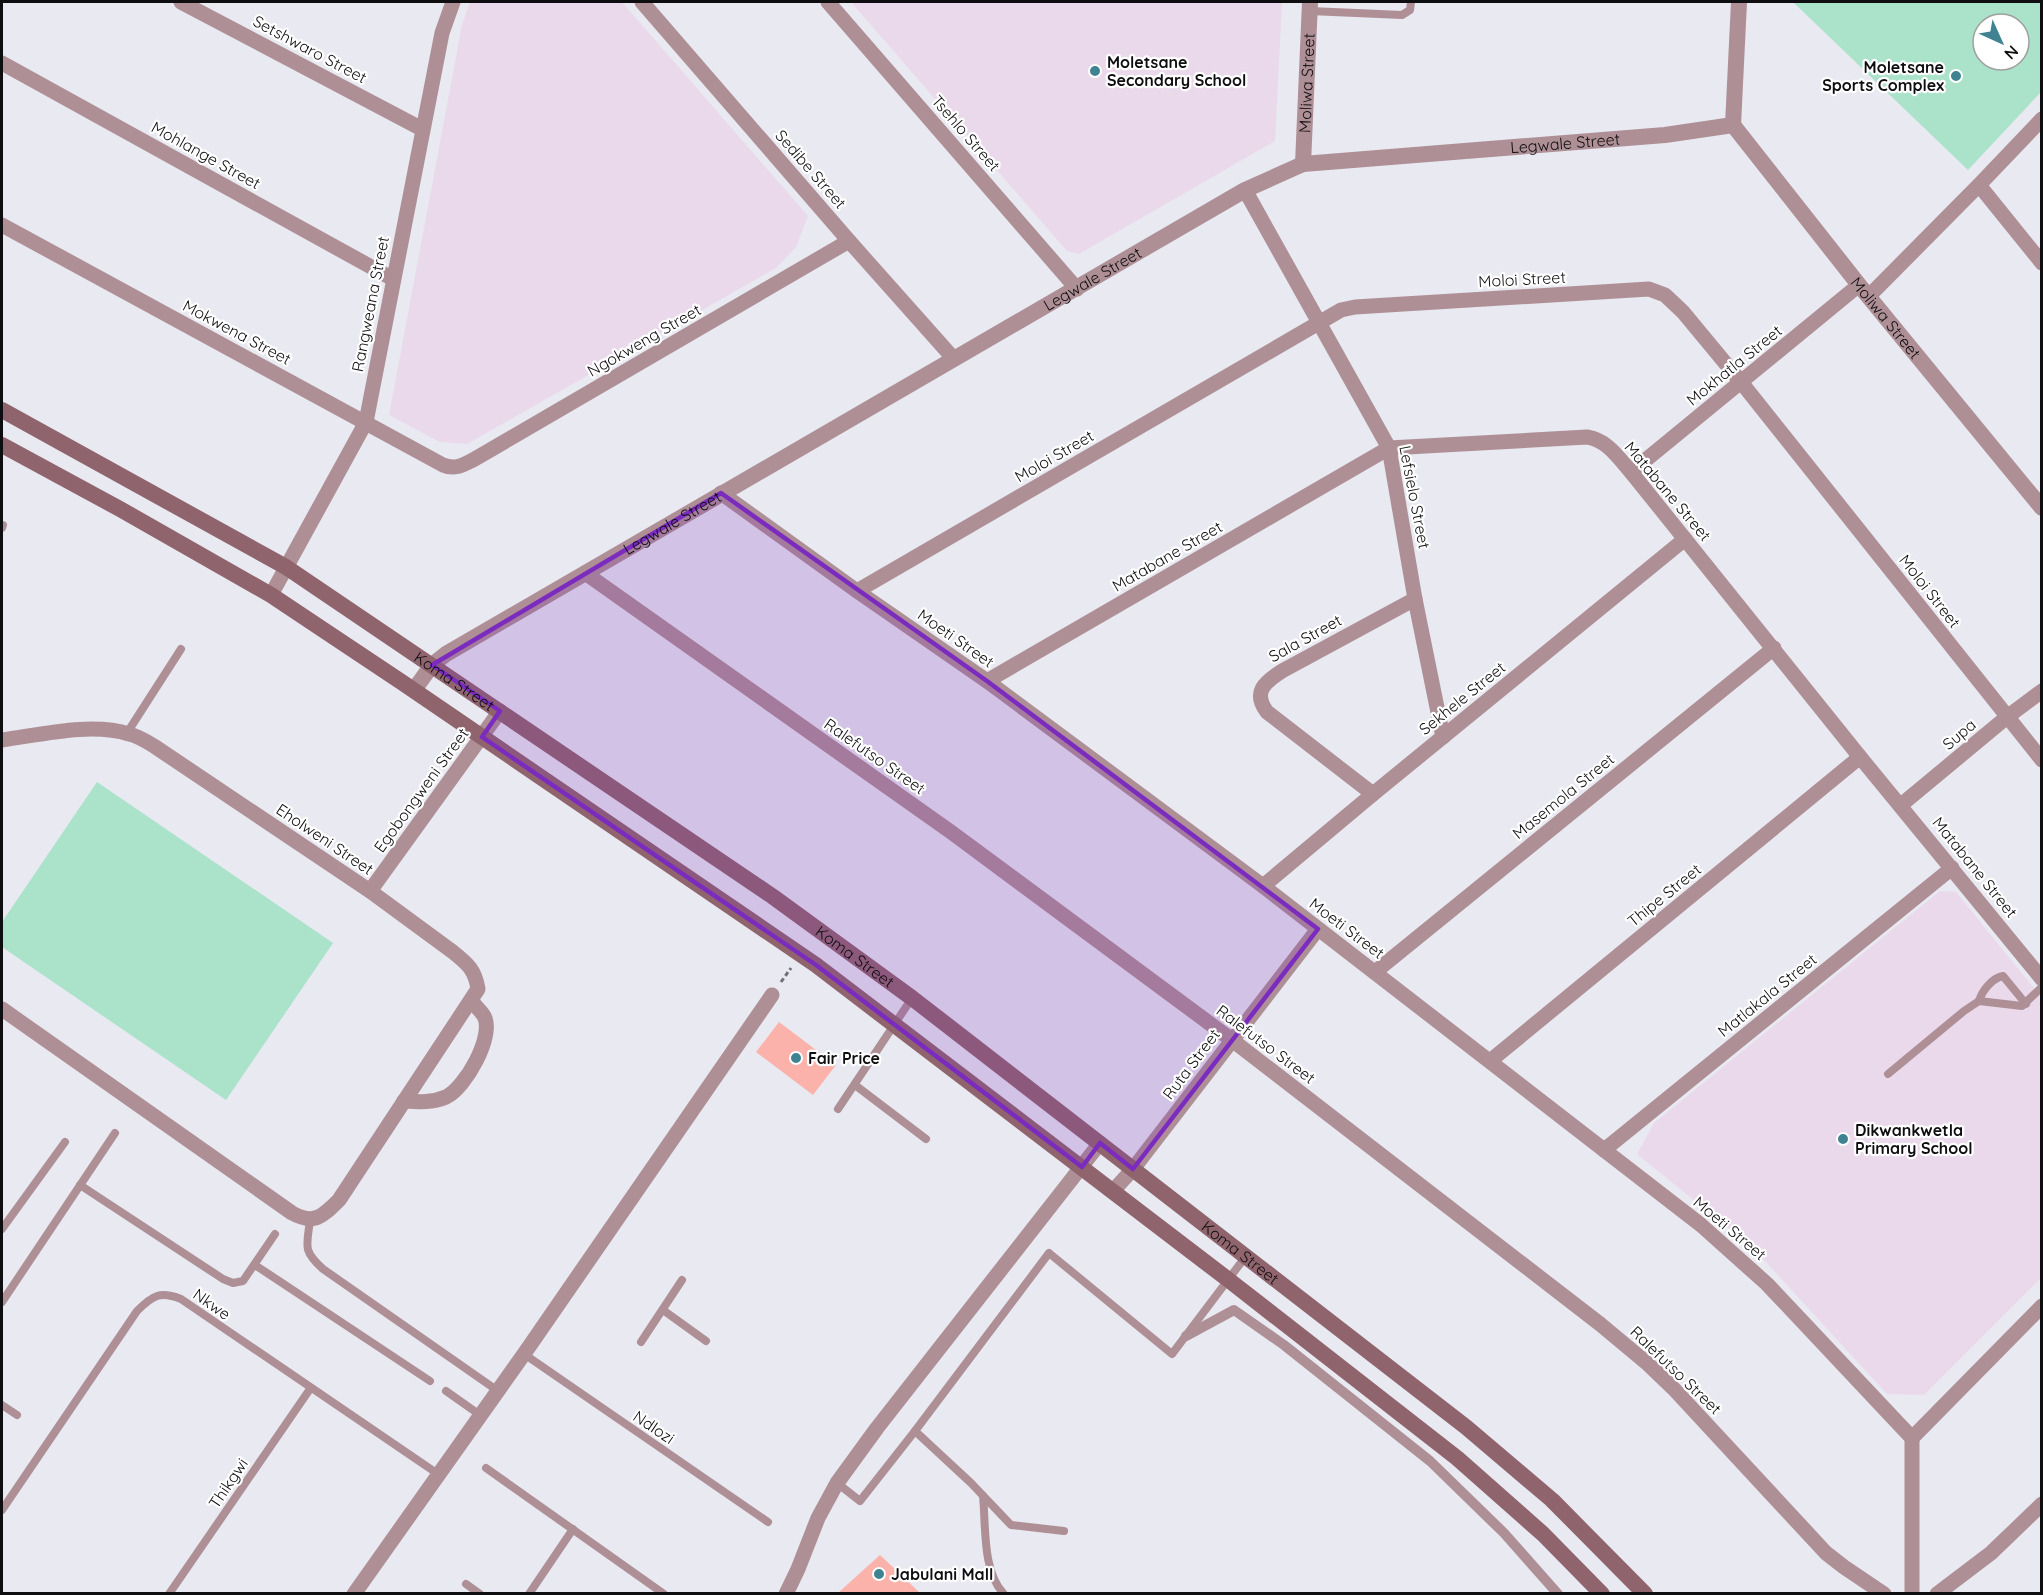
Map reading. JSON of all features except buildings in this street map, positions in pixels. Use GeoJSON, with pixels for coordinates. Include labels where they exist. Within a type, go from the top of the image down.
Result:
{"type":"FeatureCollection","features":[{"type":"Feature","properties":{"kind":"main road","name":"Koma Street"},"geometry":{"type":"LineString","coordinates":[[2,410],[286,567],[772,896],[912,998],[1498,1453],[1582,1528],[1645,1593]]}},
{"type":"Feature","properties":{"kind":"main road","name":"Koma Street"},"geometry":{"type":"LineString","coordinates":[[2,445],[271,595],[801,954],[896,1024],[1457,1458],[1544,1534],[1602,1593]]}},
{"type":"Feature","properties":{"kind":"street","name":"Setshwaro Street"},"geometry":{"type":"LineString","coordinates":[[181,2],[422,129]]}},
{"type":"Feature","properties":{"kind":"street","name":"Rangweana Street"},"geometry":{"type":"LineString","coordinates":[[271,595],[366,422],[422,129],[442,33],[453,2]]}},
{"type":"Feature","properties":{"kind":"street","name":"Sedibe Street"},"geometry":{"type":"LineString","coordinates":[[642,2],[954,360]]}},
{"type":"Feature","properties":{"kind":"street","name":"Tsehlo Street"},"geometry":{"type":"LineString","coordinates":[[828,2],[1077,289]]}},
{"type":"Feature","properties":{"kind":"street"},"geometry":{"type":"LineString","coordinates":[[1733,125],[1739,2]]}},
{"type":"Feature","properties":{"kind":"street","name":"Moliwa Street"},"geometry":{"type":"LineString","coordinates":[[1303,164],[1310,6]]}},
{"type":"Feature","properties":{"kind":"street","name":"Mohlange Street"},"geometry":{"type":"LineString","coordinates":[[2,63],[393,279]]}},
{"type":"Feature","properties":{"kind":"street","name":"Mokhatla Street"},"geometry":{"type":"LineString","coordinates":[[1631,472],[1742,382],[1864,291],[1979,185],[2042,118]]}},
{"type":"Feature","properties":{"kind":"street","name":"Legwale Street"},"geometry":{"type":"LineString","coordinates":[[414,690],[432,664],[446,654],[1245,190],[1303,164],[1653,136],[1733,125]]}},
{"type":"Feature","properties":{"kind":"street","name":"Moliwa Street"},"geometry":{"type":"LineString","coordinates":[[1733,125],[1864,291],[2042,508]]}},
{"type":"Feature","properties":{"kind":"street"},"geometry":{"type":"LineString","coordinates":[[1979,185],[2042,263]]}},
{"type":"Feature","properties":{"kind":"street","name":"Lefsielo Street"},"geometry":{"type":"LineString","coordinates":[[1245,190],[1389,448],[1415,599],[1443,737]]}},
{"type":"Feature","properties":{"kind":"street","name":"Mokwena Street"},"geometry":{"type":"LineString","coordinates":[[2,225],[443,465],[456,467]]}},
{"type":"Feature","properties":{"kind":"street","name":"Ngokweng Street"},"geometry":{"type":"LineString","coordinates":[[456,467],[473,460],[849,241]]}},
{"type":"Feature","properties":{"kind":"street","name":"Moloi Street"},"geometry":{"type":"LineString","coordinates":[[857,591],[1341,310],[1355,307],[1649,289],[1659,291],[1672,299],[1742,382],[2042,760]]}},
{"type":"Feature","properties":{"kind":"street","name":"Matabane Street"},"geometry":{"type":"LineString","coordinates":[[987,681],[1389,448],[1587,437],[1596,439],[1606,445],[1631,472],[2042,979]]}},
{"type":"Feature","properties":{"kind":"street","name":"Moeti Street"},"geometry":{"type":"LineString","coordinates":[[721,493],[987,681],[1263,886],[1701,1225],[1767,1284],[1912,1438]]}},
{"type":"Feature","properties":{"kind":"street","name":"Sekhele Street"},"geometry":{"type":"LineString","coordinates":[[1263,886],[1372,794],[1685,539]]}},
{"type":"Feature","properties":{"kind":"street","name":"Ralefutso Street"},"geometry":{"type":"LineString","coordinates":[[585,573],[951,832],[1232,1040],[1628,1347],[1673,1388],[1826,1553],[1884,1593]]}},
{"type":"Feature","properties":{"kind":"street","name":"Sala Street"},"geometry":{"type":"LineString","coordinates":[[1372,794],[1267,712],[1261,701],[1261,692],[1266,683],[1282,671],[1415,599]]}},
{"type":"Feature","properties":{"kind":"street","name":"Masemola Street"},"geometry":{"type":"LineString","coordinates":[[1375,972],[1774,648]]}},
{"type":"Feature","properties":{"kind":"street","name":"Supa"},"geometry":{"type":"LineString","coordinates":[[1901,805],[2042,691]]}},
{"type":"Feature","properties":{"kind":"street","name":"Egobongweni Street"},"geometry":{"type":"LineString","coordinates":[[370,891],[500,711]]}},
{"type":"Feature","properties":{"kind":"street","name":"Eholweni Street"},"geometry":{"type":"LineString","coordinates":[[2,740],[80,730],[111,730],[127,733],[154,746],[370,891],[466,963],[476,975],[478,990],[472,1001],[339,1200],[327,1212],[310,1220]]}},
{"type":"Feature","properties":{"kind":"street","name":"Thipe Street"},"geometry":{"type":"LineString","coordinates":[[1490,1061],[1860,757]]}},
{"type":"Feature","properties":{"kind":"street","name":"Matlakala Street"},"geometry":{"type":"LineString","coordinates":[[1604,1150],[1952,868]]}},
{"type":"Feature","properties":{"kind":"street","name":"Ruta Street"},"geometry":{"type":"LineString","coordinates":[[1113,1191],[1133,1169],[1318,929]]}},
{"type":"Feature","properties":{"kind":"street"},"geometry":{"type":"LineString","coordinates":[[354,1593],[524,1354],[772,995]]}},
{"type":"Feature","properties":{"kind":"street"},"geometry":{"type":"LineString","coordinates":[[404,1101],[424,1103],[449,1096],[463,1081],[482,1050],[487,1031],[484,1016],[472,1001]]}},
{"type":"Feature","properties":{"kind":"street"},"geometry":{"type":"LineString","coordinates":[[2,1009],[282,1206],[310,1220]]}},
{"type":"Feature","properties":{"kind":"street"},"geometry":{"type":"LineString","coordinates":[[786,1593],[818,1518],[837,1483],[877,1428],[1100,1143]]}},
{"type":"Feature","properties":{"kind":"street"},"geometry":{"type":"LineString","coordinates":[[1912,1593],[1912,1438],[2042,1306]]}},
{"type":"Feature","properties":{"kind":"street"},"geometry":{"type":"LineString","coordinates":[[1186,1336],[1234,1310],[1284,1345],[1430,1461],[1504,1533],[1558,1593]]}},
{"type":"Feature","properties":{"kind":"street"},"geometry":{"type":"LineString","coordinates":[[1937,1593],[1991,1553],[2042,1504]]}},
{"type":"Feature","properties":{"kind":"lane"},"geometry":{"type":"LineString","coordinates":[[1310,6],[1402,15],[1410,10],[1411,2]]}},
{"type":"Feature","properties":{"kind":"lane"},"geometry":{"type":"LineString","coordinates":[[127,733],[181,649]]}},
{"type":"Feature","properties":{"kind":"lane"},"geometry":{"type":"LineString","coordinates":[[1888,1074],[1979,1001],[1983,992],[1997,977],[2003,976],[2026,1004]]}},
{"type":"Feature","properties":{"kind":"lane"},"geometry":{"type":"LineString","coordinates":[[1979,1001],[2019,1006],[2026,1004],[2042,987]]}},
{"type":"Feature","properties":{"kind":"lane"},"geometry":{"type":"LineString","coordinates":[[838,1109],[912,998]]}},
{"type":"Feature","properties":{"kind":"lane"},"geometry":{"type":"LineString","coordinates":[[855,1085],[926,1139]]}},
{"type":"Feature","properties":{"kind":"lane"},"geometry":{"type":"LineString","coordinates":[[2,1302],[116,1132]]}},
{"type":"Feature","properties":{"kind":"lane"},"geometry":{"type":"LineString","coordinates":[[2,1229],[65,1142]]}},
{"type":"Feature","properties":{"kind":"lane"},"geometry":{"type":"LineString","coordinates":[[80,1185],[223,1280],[233,1283],[243,1281],[275,1234]]}},
{"type":"Feature","properties":{"kind":"lane"},"geometry":{"type":"LineString","coordinates":[[310,1220],[307,1253],[317,1264],[498,1391]]}},
{"type":"Feature","properties":{"kind":"lane"},"geometry":{"type":"LineString","coordinates":[[837,1483],[860,1501],[1049,1253],[1172,1354],[1230,1281],[1246,1256]]}},
{"type":"Feature","properties":{"kind":"lane"},"geometry":{"type":"LineString","coordinates":[[255,1265],[430,1381]]}},
{"type":"Feature","properties":{"kind":"lane"},"geometry":{"type":"LineString","coordinates":[[641,1342],[682,1280]]}},
{"type":"Feature","properties":{"kind":"lane","name":"Nkwe"},"geometry":{"type":"LineString","coordinates":[[2,1510],[137,1311],[155,1296],[169,1294],[181,1299],[438,1474]]}},
{"type":"Feature","properties":{"kind":"lane"},"geometry":{"type":"LineString","coordinates":[[663,1310],[706,1341]]}},
{"type":"Feature","properties":{"kind":"lane","name":"Ndlozi"},"geometry":{"type":"LineString","coordinates":[[524,1354],[768,1522]]}},
{"type":"Feature","properties":{"kind":"lane","name":"Thikgwi"},"geometry":{"type":"LineString","coordinates":[[169,1593],[310,1389]]}},
{"type":"Feature","properties":{"kind":"lane"},"geometry":{"type":"LineString","coordinates":[[446,1391],[480,1415]]}},
{"type":"Feature","properties":{"kind":"lane"},"geometry":{"type":"LineString","coordinates":[[2,1405],[17,1415]]}},
{"type":"Feature","properties":{"kind":"lane"},"geometry":{"type":"LineString","coordinates":[[915,1431],[984,1496],[1011,1525],[1064,1531]]}},
{"type":"Feature","properties":{"kind":"lane"},"geometry":{"type":"LineString","coordinates":[[486,1468],[664,1593]]}},
{"type":"Feature","properties":{"kind":"lane"},"geometry":{"type":"LineString","coordinates":[[984,1496],[988,1560],[996,1585],[1004,1593]]}},
{"type":"Feature","properties":{"kind":"lane"},"geometry":{"type":"LineString","coordinates":[[529,1593],[573,1529]]}},
{"type":"Feature","properties":{"kind":"lane"},"geometry":{"type":"LineString","coordinates":[[466,1584],[480,1593]]}},
{"type":"Feature","properties":{"kind":"path"},"geometry":{"type":"LineString","coordinates":[[772,995],[801,954]]}},
{"type":"Feature","properties":{"kind":"highlighted area"},"geometry":{"type":"Polygon","coordinates":[[[721,493],[987,681],[1318,929],[1133,1169],[1100,1143],[1082,1167],[816,965],[482,737],[500,711],[432,665],[721,493]]]}},
{"type":"Feature","properties":{"kind":"shaded area"},"geometry":{"type":"Polygon","coordinates":[[[470,2],[622,2],[808,216],[796,247],[776,268],[467,444],[440,442],[389,415],[462,25],[470,2]]]}},
{"type":"Feature","properties":{"kind":"shaded area","name":"Moletsane Secondary School"},"geometry":{"type":"Polygon","coordinates":[[[851,2],[1282,2],[1275,141],[1079,254],[1067,251],[851,2]]]}},
{"type":"Feature","properties":{"kind":"shaded area","name":"Dikwankwetla Primary School"},"geometry":{"type":"Polygon","coordinates":[[[1940,891],[1956,892],[2041,997],[2041,1278],[1924,1395],[1887,1394],[1754,1249],[1637,1154],[1654,1123],[1940,891]]]}},
{"type":"Feature","properties":{"kind":"green space","name":"Moletsane Sports Complex"},"geometry":{"type":"Polygon","coordinates":[[[1793,2],[2041,2],[2041,92],[1968,170],[1793,2]]]}},
{"type":"Feature","properties":{"kind":"green space"},"geometry":{"type":"Polygon","coordinates":[[[97,782],[333,943],[226,1100],[2,947],[2,922],[97,782]]]}},
{"type":"Feature","properties":{"kind":"place","name":"Moletsane Secondary School"},"geometry":{"type":"Point","coordinates":[1095,71]}},
{"type":"Feature","properties":{"kind":"place","name":"Moletsane Sports Complex"},"geometry":{"type":"Point","coordinates":[1956,76]}},
{"type":"Feature","properties":{"kind":"place","name":"Fair Price"},"geometry":{"type":"Point","coordinates":[796,1058]}},
{"type":"Feature","properties":{"kind":"place","name":"Dikwankwetla Primary School"},"geometry":{"type":"Point","coordinates":[1843,1139]}},
{"type":"Feature","properties":{"kind":"place","name":"Jabulani Mall"},"geometry":{"type":"Point","coordinates":[879,1574]}}]}
